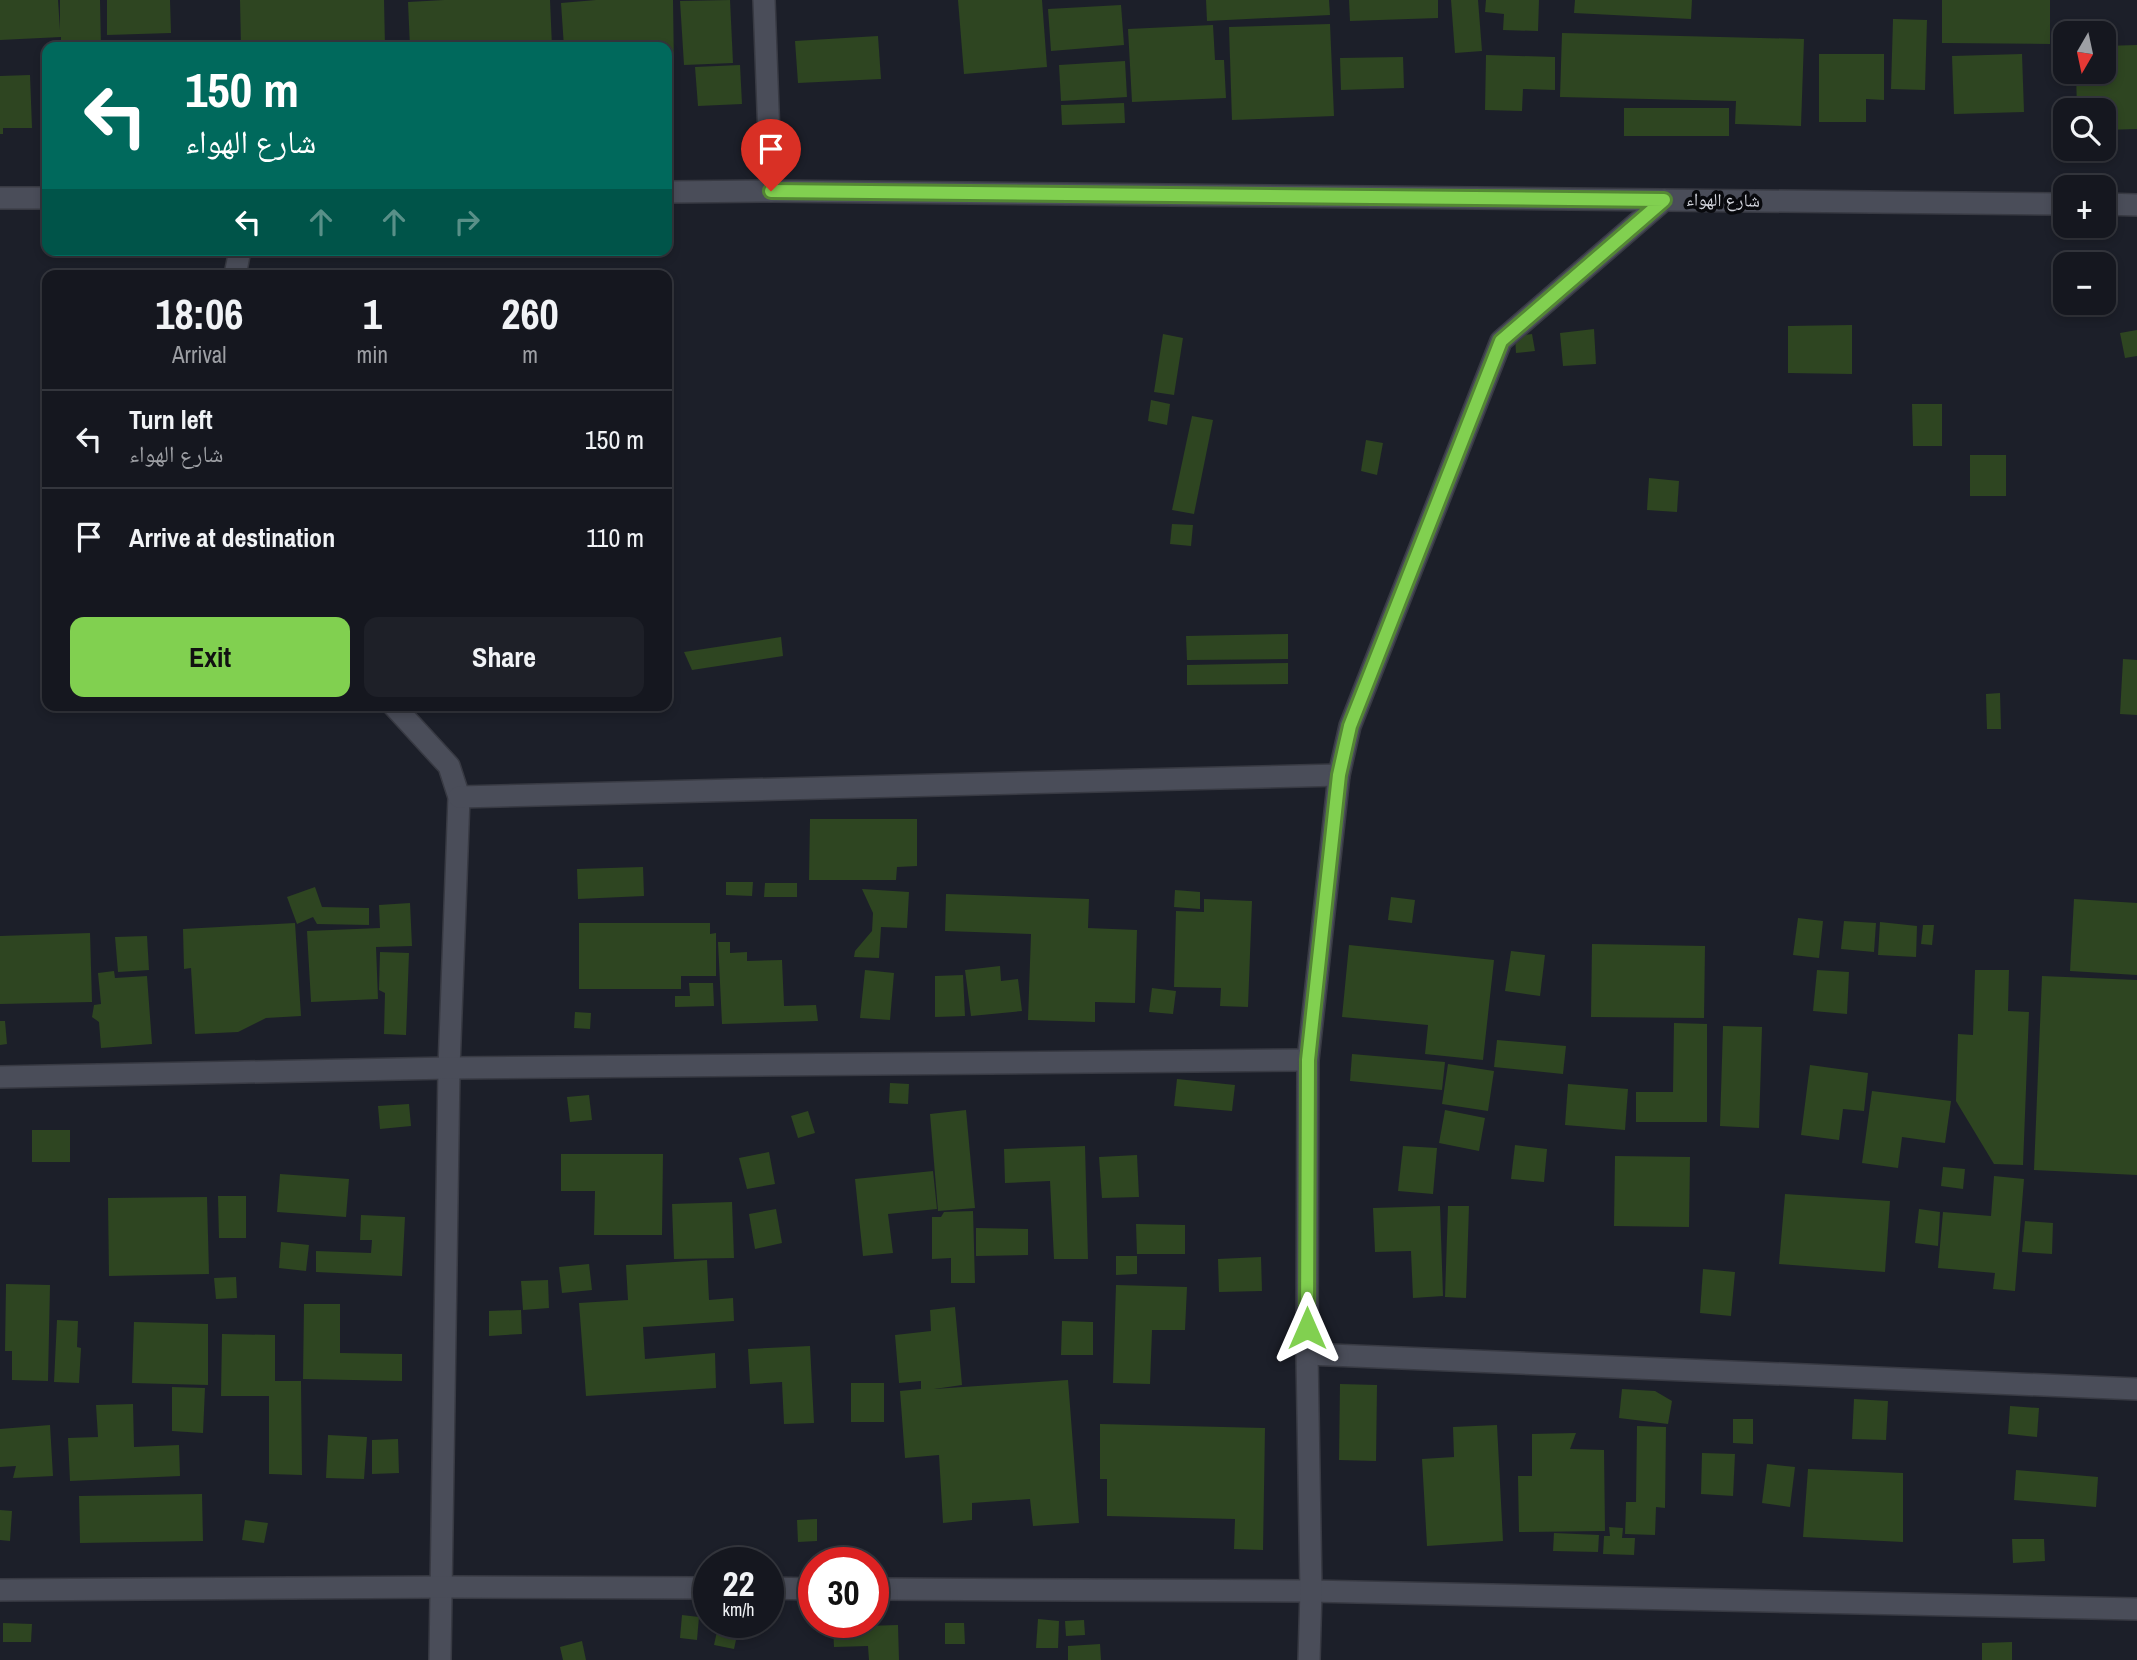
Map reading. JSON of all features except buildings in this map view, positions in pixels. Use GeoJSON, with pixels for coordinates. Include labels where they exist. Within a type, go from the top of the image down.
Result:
{"type":"FeatureCollection","features":[{"type":"Feature","properties":{"kind":"street"},"geometry":{"type":"LineString","coordinates":[[764,0],[771,191]]}},
{"type":"Feature","properties":{"kind":"street","name":"شارع الهواء"},"geometry":{"type":"LineString","coordinates":[[672,192],[2053,204]]}},
{"type":"Feature","properties":{"kind":"street"},"geometry":{"type":"LineString","coordinates":[[0,198],[42,198]]}},
{"type":"Feature","properties":{"kind":"street"},"geometry":{"type":"LineString","coordinates":[[1309,1660],[1311,1591],[1307,1354],[1308,1060],[1339,775],[1350,726],[1501,341],[1664,200]]}},
{"type":"Feature","properties":{"kind":"street"},"geometry":{"type":"LineString","coordinates":[[2116,204],[2137,205]]}},
{"type":"Feature","properties":{"kind":"street"},"geometry":{"type":"LineString","coordinates":[[399,711],[449,766],[458,796],[449,1068],[440,1660]]}},
{"type":"Feature","properties":{"kind":"street"},"geometry":{"type":"LineString","coordinates":[[458,796],[1339,775]]}},
{"type":"Feature","properties":{"kind":"street"},"geometry":{"type":"LineString","coordinates":[[0,1077],[449,1068],[1308,1060]]}},
{"type":"Feature","properties":{"kind":"street"},"geometry":{"type":"LineString","coordinates":[[1307,1354],[2137,1389]]}},
{"type":"Feature","properties":{"kind":"street"},"geometry":{"type":"LineString","coordinates":[[0,1590],[693,1588]]}},
{"type":"Feature","properties":{"kind":"street"},"geometry":{"type":"LineString","coordinates":[[889,1589],[1311,1591],[2137,1609]]}},
{"type":"Feature","properties":{"kind":"route"},"geometry":{"type":"LineString","coordinates":[[771,191],[1664,200],[1501,341],[1350,726],[1339,775],[1308,1060],[1307,1328]]}}]}
